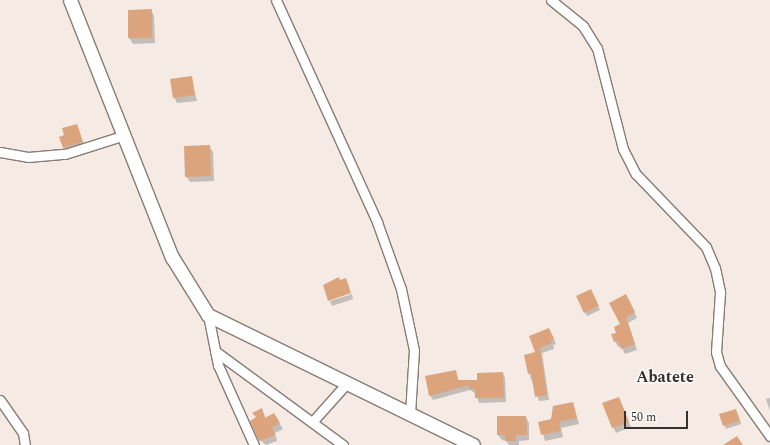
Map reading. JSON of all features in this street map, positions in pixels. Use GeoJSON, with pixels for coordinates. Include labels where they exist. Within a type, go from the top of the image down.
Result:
{"type":"FeatureCollection","features":[{"type":"Feature","properties":{"kind":"main road"},"geometry":{"type":"LineString","coordinates":[[70,0],[172,257],[208,315],[473,445]]}},
{"type":"Feature","properties":{"kind":"street"},"geometry":{"type":"LineString","coordinates":[[276,0],[377,222],[401,289],[414,350],[410,414]]}},
{"type":"Feature","properties":{"kind":"street"},"geometry":{"type":"LineString","coordinates":[[551,0],[583,26],[596,48],[623,149],[636,174],[706,247],[715,268],[720,292],[716,352],[720,366],[770,436]]}},
{"type":"Feature","properties":{"kind":"street"},"geometry":{"type":"LineString","coordinates":[[0,152],[28,157],[65,154],[125,136]]}},
{"type":"Feature","properties":{"kind":"street"},"geometry":{"type":"LineString","coordinates":[[208,315],[215,351],[231,399],[254,445]]}},
{"type":"Feature","properties":{"kind":"street"},"geometry":{"type":"LineString","coordinates":[[215,351],[313,420],[343,445]]}},
{"type":"Feature","properties":{"kind":"street"},"geometry":{"type":"LineString","coordinates":[[313,420],[347,383]]}},
{"type":"Feature","properties":{"kind":"street"},"geometry":{"type":"LineString","coordinates":[[0,400],[23,433],[25,445]]}},
{"type":"Feature","properties":{"kind":"building"},"geometry":{"type":"Polygon","coordinates":[[[152,9],[152,38],[128,38],[128,10],[152,9]]]}},
{"type":"Feature","properties":{"kind":"building"},"geometry":{"type":"Polygon","coordinates":[[[192,76],[195,95],[173,98],[170,79],[192,76]]]}},
{"type":"Feature","properties":{"kind":"building"},"geometry":{"type":"Polygon","coordinates":[[[77,124],[83,142],[63,148],[59,137],[64,135],[62,128],[77,124]]]}},
{"type":"Feature","properties":{"kind":"building"},"geometry":{"type":"Polygon","coordinates":[[[210,145],[211,176],[185,177],[184,146],[210,145]]]}},
{"type":"Feature","properties":{"kind":"building"},"geometry":{"type":"Polygon","coordinates":[[[339,277],[340,280],[346,278],[351,293],[328,301],[323,285],[339,277]]]}},
{"type":"Feature","properties":{"kind":"building"},"geometry":{"type":"Polygon","coordinates":[[[591,289],[599,306],[584,313],[576,296],[591,289]]]}},
{"type":"Feature","properties":{"kind":"building"},"geometry":{"type":"Polygon","coordinates":[[[626,294],[635,312],[626,317],[635,344],[621,349],[618,341],[614,342],[611,334],[616,333],[614,327],[620,324],[609,303],[626,294]]]}},
{"type":"Feature","properties":{"kind":"building"},"geometry":{"type":"Polygon","coordinates":[[[549,328],[554,339],[550,340],[552,343],[540,348],[547,395],[535,397],[531,373],[528,374],[524,355],[535,352],[529,336],[549,328]]]}},
{"type":"Feature","properties":{"kind":"building"},"geometry":{"type":"Polygon","coordinates":[[[456,370],[458,380],[477,380],[477,373],[503,372],[504,398],[475,398],[475,389],[469,389],[469,385],[429,396],[425,376],[456,370]]]}},
{"type":"Feature","properties":{"kind":"building"},"geometry":{"type":"Polygon","coordinates":[[[619,397],[629,422],[612,428],[602,403],[619,397]]]}},
{"type":"Feature","properties":{"kind":"building"},"geometry":{"type":"Polygon","coordinates":[[[573,402],[577,418],[559,422],[561,431],[541,435],[538,422],[551,419],[553,406],[573,402]]]}},
{"type":"Feature","properties":{"kind":"building"},"geometry":{"type":"Polygon","coordinates":[[[262,408],[265,418],[274,413],[280,423],[272,427],[275,435],[259,441],[250,421],[256,417],[252,413],[262,408]]]}},
{"type":"Feature","properties":{"kind":"building"},"geometry":{"type":"Polygon","coordinates":[[[736,409],[740,421],[723,426],[719,414],[736,409]]]}},
{"type":"Feature","properties":{"kind":"building"},"geometry":{"type":"Polygon","coordinates":[[[497,416],[526,416],[527,435],[516,435],[516,441],[505,441],[505,435],[497,435],[497,416]]]}},
{"type":"Feature","properties":{"kind":"building"},"geometry":{"type":"Polygon","coordinates":[[[737,436],[743,445],[723,445],[737,436]]]}},
{"type":"Feature","properties":{"kind":"district","name":"Abatete"},"geometry":{"type":"Point","coordinates":[665,377]}}]}
